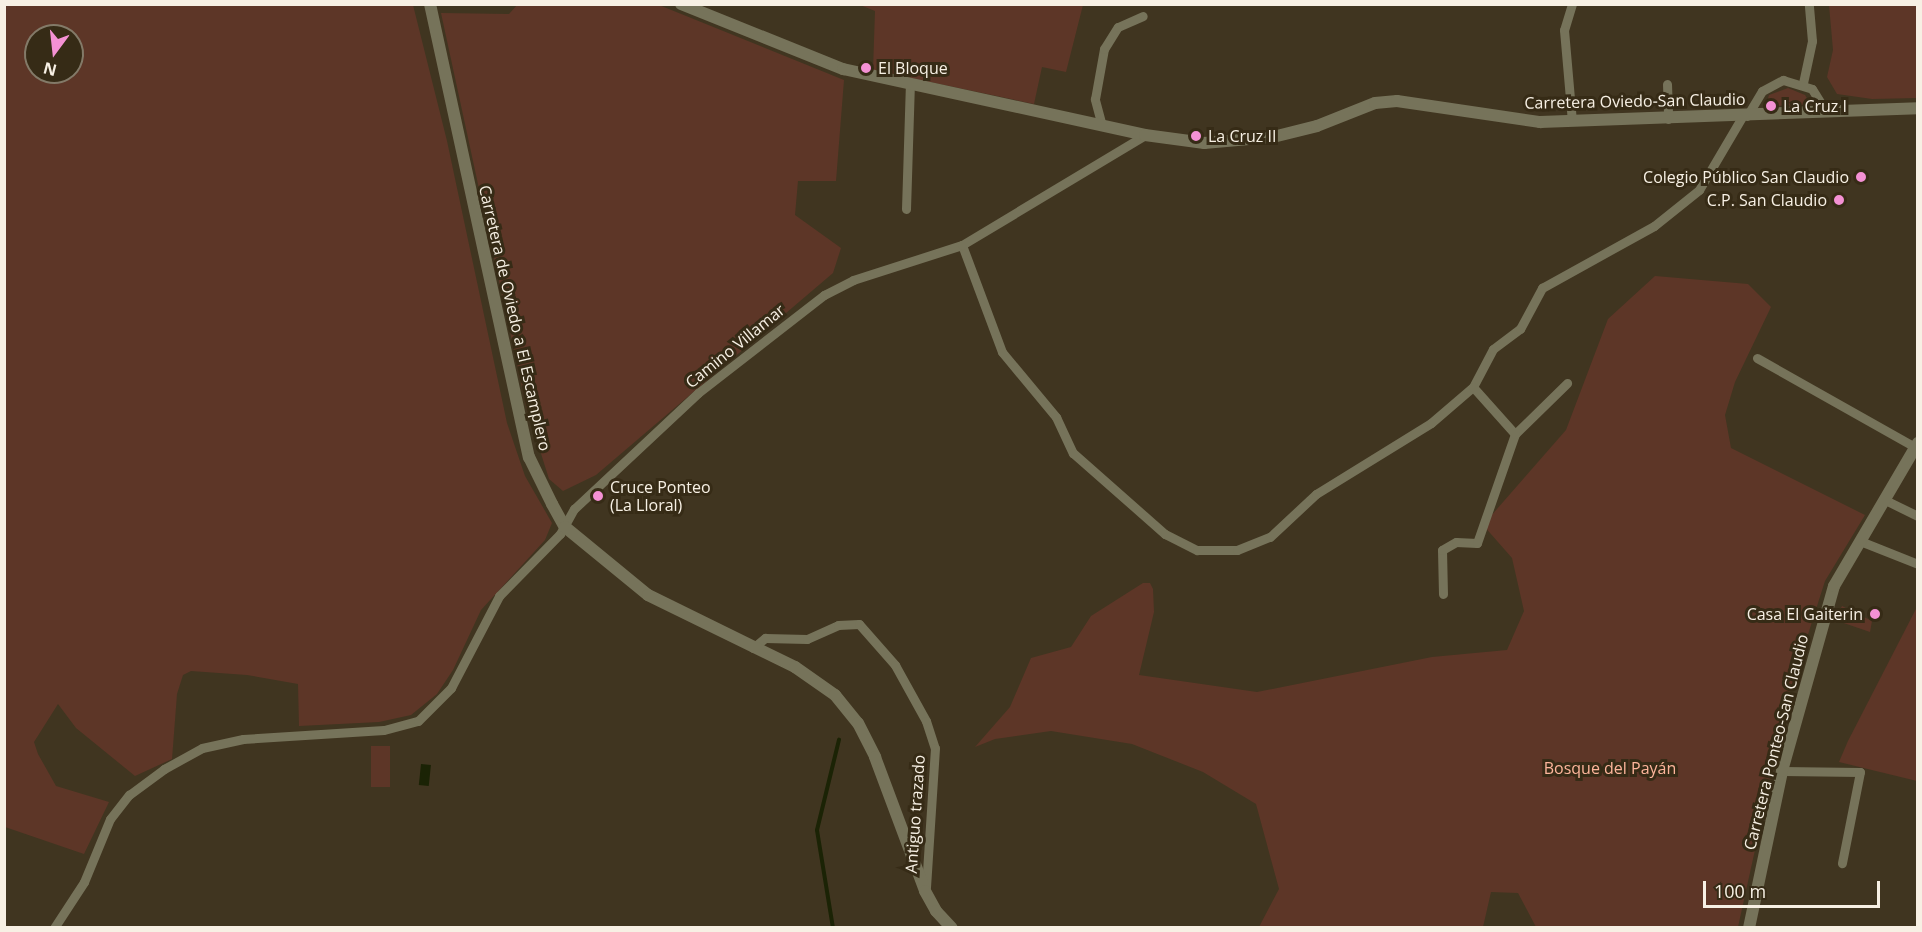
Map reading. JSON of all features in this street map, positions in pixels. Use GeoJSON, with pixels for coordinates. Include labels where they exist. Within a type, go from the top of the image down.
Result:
{"type":"FeatureCollection","features":[{"type":"Feature","properties":{"kind":"street"},"geometry":{"type":"LineString","coordinates":[[423,4],[434,33]]}},
{"type":"Feature","properties":{"kind":"street"},"geometry":{"type":"LineString","coordinates":[[430,4],[434,33]]}},
{"type":"Feature","properties":{"kind":"street","name":"Carretera Oviedo-San Claudio"},"geometry":{"type":"LineString","coordinates":[[681,4],[843,69],[1145,135],[1204,143],[1239,142],[1317,126],[1375,103],[1397,101],[1498,117],[1572,121],[1917,108]]}},
{"type":"Feature","properties":{"kind":"street"},"geometry":{"type":"LineString","coordinates":[[1572,4],[1564,30],[1572,121]]}},
{"type":"Feature","properties":{"kind":"street"},"geometry":{"type":"LineString","coordinates":[[1803,83],[1812,41],[1809,4]]}},
{"type":"Feature","properties":{"kind":"street"},"geometry":{"type":"LineString","coordinates":[[1102,126],[1095,99],[1104,49],[1118,27],[1143,16]]}},
{"type":"Feature","properties":{"kind":"street","name":"Carretera de Oviedo a El Escamplero"},"geometry":{"type":"LineString","coordinates":[[434,33],[529,457],[565,527],[648,595],[795,667],[835,695],[858,723],[875,757],[926,891],[936,911],[952,927]]}},
{"type":"Feature","properties":{"kind":"street"},"geometry":{"type":"LineString","coordinates":[[962,245],[1002,352],[1056,417],[1073,453],[1165,534],[1197,550],[1237,550],[1270,537],[1316,494],[1431,423],[1473,387],[1493,349],[1529,318],[1542,288],[1654,226],[1699,190],[1744,116],[1771,84],[1784,80],[1803,83],[1818,95],[1826,111]]}},
{"type":"Feature","properties":{"kind":"street"},"geometry":{"type":"LineString","coordinates":[[1666,84],[1668,119]]}},
{"type":"Feature","properties":{"kind":"street"},"geometry":{"type":"LineString","coordinates":[[906,209],[910,85]]}},
{"type":"Feature","properties":{"kind":"street","name":"Camino Villamar"},"geometry":{"type":"LineString","coordinates":[[54,927],[84,882],[110,819],[129,795],[164,769],[202,748],[243,739],[384,730],[418,721],[451,688],[499,596],[565,527],[574,509],[698,393],[824,295],[853,280],[962,245],[1145,135]]}},
{"type":"Feature","properties":{"kind":"street"},"geometry":{"type":"LineString","coordinates":[[1757,358],[1916,445]]}},
{"type":"Feature","properties":{"kind":"street"},"geometry":{"type":"LineString","coordinates":[[1443,594],[1442,549],[1456,543],[1477,543],[1515,434],[1567,383]]}},
{"type":"Feature","properties":{"kind":"street"},"geometry":{"type":"LineString","coordinates":[[1473,387],[1515,434]]}},
{"type":"Feature","properties":{"kind":"street","name":"Carretera Ponteo-San Claudio"},"geometry":{"type":"LineString","coordinates":[[1749,927],[1782,771],[1834,586],[1916,445]]}},
{"type":"Feature","properties":{"kind":"street"},"geometry":{"type":"LineString","coordinates":[[1883,499],[1917,516]]}},
{"type":"Feature","properties":{"kind":"street"},"geometry":{"type":"LineString","coordinates":[[1860,540],[1917,564]]}},
{"type":"Feature","properties":{"kind":"street","name":"Antiguo trazado"},"geometry":{"type":"LineString","coordinates":[[753,648],[765,638],[807,639],[838,625],[859,624],[895,664],[926,721],[935,748],[926,891]]}},
{"type":"Feature","properties":{"kind":"street"},"geometry":{"type":"LineString","coordinates":[[1782,771],[1860,772],[1842,862]]}},
{"type":"Feature","properties":{"kind":"green space"},"geometry":{"type":"Polygon","coordinates":[[[518,4],[659,5],[844,80],[836,181],[798,181],[795,215],[841,248],[833,273],[596,475],[563,491],[549,479],[526,406],[441,13],[509,14],[518,4]]]}},
{"type":"Feature","properties":{"kind":"green space"},"geometry":{"type":"Polygon","coordinates":[[[4,5],[413,5],[447,141],[507,423],[525,476],[552,523],[545,540],[481,610],[453,670],[437,694],[411,715],[379,722],[299,726],[298,684],[247,675],[191,671],[183,675],[177,694],[172,759],[135,776],[76,728],[58,704],[34,742],[38,754],[56,786],[109,802],[84,854],[5,827],[4,5]]]}},
{"type":"Feature","properties":{"kind":"green space"},"geometry":{"type":"Polygon","coordinates":[[[860,5],[1083,5],[1066,72],[1042,67],[1034,104],[873,70],[875,11],[860,5]]]}},
{"type":"Feature","properties":{"kind":"green space"},"geometry":{"type":"Polygon","coordinates":[[[1829,5],[1917,5],[1917,98],[1872,99],[1837,94],[1827,77],[1833,50],[1829,5]]]}},
{"type":"Feature","properties":{"kind":"green space"},"geometry":{"type":"Polygon","coordinates":[[[1788,88],[1805,95],[1811,105],[1766,106],[1769,95],[1788,88]]]}},
{"type":"Feature","properties":{"kind":"green space","name":"Bosque del Payán"},"geometry":{"type":"Polygon","coordinates":[[[1655,276],[1748,284],[1771,307],[1735,382],[1725,415],[1731,448],[1865,515],[1825,581],[1790,691],[1738,927],[1536,927],[1518,893],[1491,892],[1483,927],[1259,927],[1279,889],[1256,804],[1203,772],[1132,744],[1051,731],[995,739],[975,747],[1010,707],[1031,658],[1071,647],[1091,616],[1143,583],[1150,583],[1153,589],[1154,612],[1139,675],[1257,692],[1432,657],[1507,650],[1524,611],[1512,558],[1483,525],[1566,430],[1608,319],[1655,276]]]}},
{"type":"Feature","properties":{"kind":"green space"},"geometry":{"type":"Polygon","coordinates":[[[1842,606],[1872,621],[1870,632],[1835,620],[1842,606]]]}},
{"type":"Feature","properties":{"kind":"green space"},"geometry":{"type":"Polygon","coordinates":[[[1917,607],[1917,781],[1839,762],[1917,607]]]}},
{"type":"Feature","properties":{"kind":"green space"},"geometry":{"type":"Polygon","coordinates":[[[371,746],[390,746],[390,787],[371,787],[371,746]]]}},
{"type":"Feature","properties":{"kind":"shaded area"},"geometry":{"type":"Polygon","coordinates":[[[421,764],[431,765],[429,786],[419,785],[421,764]]]}},
{"type":"Feature","properties":{"kind":"waterway"},"geometry":{"type":"LineString","coordinates":[[833,928],[817,830],[839,740]]}},
{"type":"Feature","properties":{"kind":"place","name":"El Bloque"},"geometry":{"type":"Point","coordinates":[866,68]}},
{"type":"Feature","properties":{"kind":"place","name":"La Cruz I"},"geometry":{"type":"Point","coordinates":[1771,106]}},
{"type":"Feature","properties":{"kind":"place","name":"La Cruz II"},"geometry":{"type":"Point","coordinates":[1196,136]}},
{"type":"Feature","properties":{"kind":"place","name":"Colegio Público San Claudio"},"geometry":{"type":"Point","coordinates":[1861,177]}},
{"type":"Feature","properties":{"kind":"place","name":"C.P. San Claudio"},"geometry":{"type":"Point","coordinates":[1839,200]}},
{"type":"Feature","properties":{"kind":"place","name":"Cruce Ponteo (La Lloral)"},"geometry":{"type":"Point","coordinates":[598,496]}},
{"type":"Feature","properties":{"kind":"place","name":"Casa El Gaiterin"},"geometry":{"type":"Point","coordinates":[1875,614]}}]}
